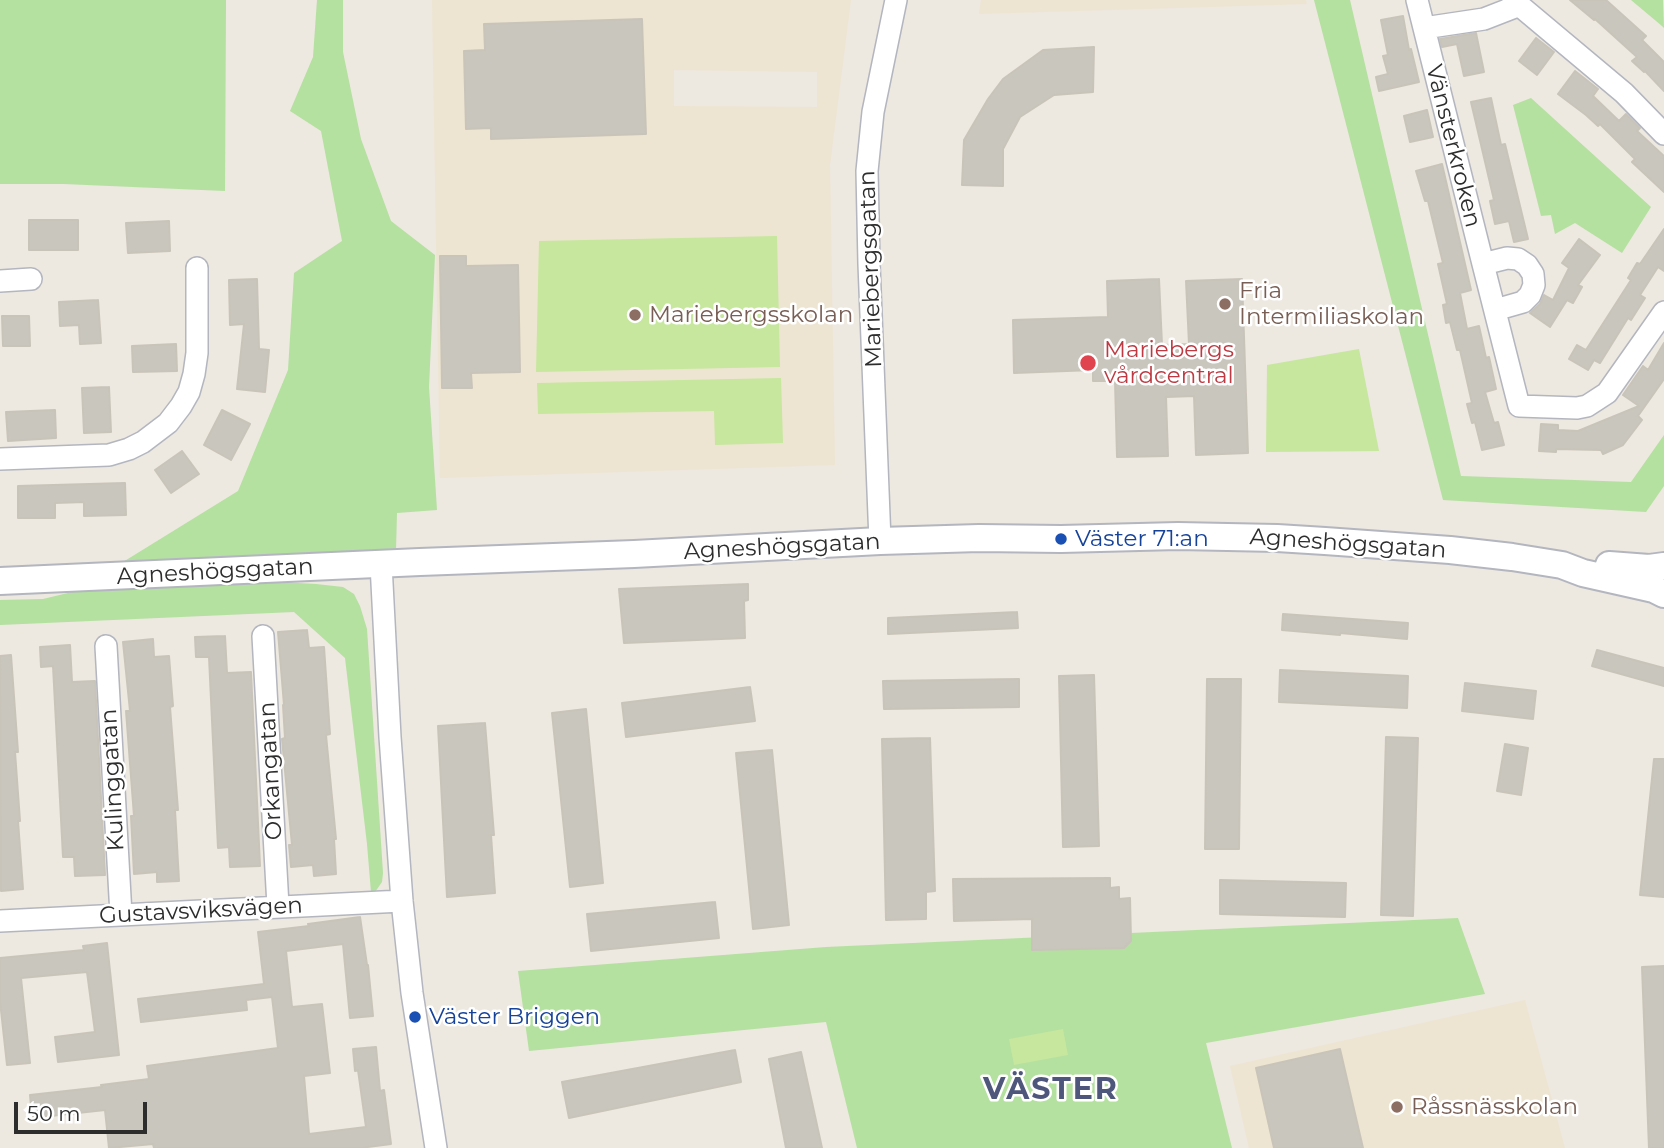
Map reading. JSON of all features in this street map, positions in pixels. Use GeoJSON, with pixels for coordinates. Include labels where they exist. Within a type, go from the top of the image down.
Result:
{"type":"FeatureCollection","features":[{"type":"Feature","properties":{"kind":"street","name":"Mariebergsgatan"},"geometry":{"type":"LineString","coordinates":[[880,541],[867,171],[874,103],[896,0]]}},
{"type":"Feature","properties":{"kind":"street","name":"Vänsterkroken"},"geometry":{"type":"LineString","coordinates":[[1417,0],[1520,406],[1577,408],[1587,406],[1607,393],[1664,312]]}},
{"type":"Feature","properties":{"kind":"street"},"geometry":{"type":"LineString","coordinates":[[1424,28],[1484,19],[1498,15],[1516,3],[1624,93],[1664,134]]}},
{"type":"Feature","properties":{"kind":"street"},"geometry":{"type":"LineString","coordinates":[[1483,264],[1507,258],[1518,259],[1527,265],[1533,274],[1534,285],[1530,295],[1522,302],[1495,310]]}},
{"type":"Feature","properties":{"kind":"street"},"geometry":{"type":"LineString","coordinates":[[0,459],[108,455],[143,442],[168,423],[189,392],[194,374],[197,353],[197,268]]}},
{"type":"Feature","properties":{"kind":"street"},"geometry":{"type":"LineString","coordinates":[[0,281],[31,279]]}},
{"type":"Feature","properties":{"kind":"street","name":"Agneshögsgatan"},"geometry":{"type":"LineString","coordinates":[[0,581],[880,541],[1178,536],[1264,537],[1450,550],[1562,565],[1664,594]]}},
{"type":"Feature","properties":{"kind":"street","name":"Agneshögsgatan"},"geometry":{"type":"LineString","coordinates":[[1562,565],[1584,562],[1649,568],[1664,566]]}},
{"type":"Feature","properties":{"kind":"street"},"geometry":{"type":"LineString","coordinates":[[381,564],[402,901],[412,993],[436,1148]]}},
{"type":"Feature","properties":{"kind":"street","name":"Orkangatan"},"geometry":{"type":"LineString","coordinates":[[263,636],[278,906]]}},
{"type":"Feature","properties":{"kind":"street","name":"Kulinggatan"},"geometry":{"type":"LineString","coordinates":[[106,646],[121,915]]}},
{"type":"Feature","properties":{"kind":"street","name":"Gustavsviksvägen"},"geometry":{"type":"LineString","coordinates":[[0,921],[402,901]]}},
{"type":"Feature","properties":{"kind":"shaded area","name":"Mariebergsskolan"},"geometry":{"type":"Polygon","coordinates":[[[432,0],[851,0],[830,165],[835,465],[440,478],[432,0]],[[674,70],[674,106],[817,107],[817,72],[674,70]]]}},
{"type":"Feature","properties":{"kind":"shaded area"},"geometry":{"type":"Polygon","coordinates":[[[981,0],[1306,0],[1307,4],[979,14],[981,0]]]}},
{"type":"Feature","properties":{"kind":"shaded area","name":"Råssnässkolan"},"geometry":{"type":"Polygon","coordinates":[[[1525,1000],[1565,1148],[1249,1148],[1230,1066],[1525,1000]]]}},
{"type":"Feature","properties":{"kind":"green space"},"geometry":{"type":"Polygon","coordinates":[[[0,0],[226,0],[225,191],[0,184],[0,0]]]}},
{"type":"Feature","properties":{"kind":"green space"},"geometry":{"type":"Polygon","coordinates":[[[317,0],[343,0],[343,52],[361,139],[391,221],[435,255],[429,387],[437,510],[397,513],[396,550],[123,562],[238,491],[288,370],[294,273],[342,241],[321,131],[290,111],[313,57],[317,0]]]}},
{"type":"Feature","properties":{"kind":"green space"},"geometry":{"type":"Polygon","coordinates":[[[1314,0],[1350,0],[1461,476],[1631,482],[1664,435],[1664,486],[1646,512],[1443,500],[1314,0]]]}},
{"type":"Feature","properties":{"kind":"green space"},"geometry":{"type":"Polygon","coordinates":[[[1631,0],[1663,0],[1664,28],[1662,26],[1631,0]]]}},
{"type":"Feature","properties":{"kind":"green space"},"geometry":{"type":"Polygon","coordinates":[[[1531,98],[1651,207],[1622,253],[1575,223],[1555,234],[1551,215],[1541,216],[1513,105],[1531,98]]]}},
{"type":"Feature","properties":{"kind":"green space"},"geometry":{"type":"Polygon","coordinates":[[[777,236],[780,367],[536,372],[539,241],[777,236]]]}},
{"type":"Feature","properties":{"kind":"green space"},"geometry":{"type":"Polygon","coordinates":[[[1359,349],[1379,451],[1266,452],[1267,365],[1359,349]]]}},
{"type":"Feature","properties":{"kind":"green space"},"geometry":{"type":"Polygon","coordinates":[[[781,378],[783,443],[715,445],[714,411],[538,414],[537,383],[781,378]]]}},
{"type":"Feature","properties":{"kind":"green space"},"geometry":{"type":"Polygon","coordinates":[[[261,581],[343,587],[354,594],[360,606],[367,629],[383,873],[382,882],[375,892],[371,892],[345,658],[294,612],[0,625],[0,600],[43,599],[72,592],[261,581]]]}},
{"type":"Feature","properties":{"kind":"green space"},"geometry":{"type":"Polygon","coordinates":[[[1458,918],[1485,994],[1206,1043],[1232,1148],[857,1148],[826,1022],[529,1051],[518,971],[826,947],[1458,918]]]}},
{"type":"Feature","properties":{"kind":"green space"},"geometry":{"type":"Polygon","coordinates":[[[1063,1029],[1068,1055],[1014,1065],[1009,1039],[1063,1029]]]}},
{"type":"Feature","properties":{"kind":"building"},"geometry":{"type":"Polygon","coordinates":[[[1570,0],[1606,0],[1646,36],[1642,40],[1664,62],[1664,91],[1632,61],[1637,57],[1570,0]]]}},
{"type":"Feature","properties":{"kind":"building"},"geometry":{"type":"Polygon","coordinates":[[[1403,16],[1409,50],[1411,49],[1419,82],[1379,91],[1376,77],[1388,74],[1383,56],[1388,55],[1381,20],[1403,16]]]}},
{"type":"Feature","properties":{"kind":"building"},"geometry":{"type":"Polygon","coordinates":[[[642,19],[646,134],[491,139],[491,128],[466,129],[464,51],[485,50],[484,24],[642,19]]]}},
{"type":"Feature","properties":{"kind":"building"},"geometry":{"type":"Polygon","coordinates":[[[1476,33],[1484,72],[1464,76],[1457,44],[1442,47],[1440,39],[1476,33]]]}},
{"type":"Feature","properties":{"kind":"building"},"geometry":{"type":"Polygon","coordinates":[[[1536,38],[1554,52],[1537,75],[1519,61],[1536,38]]]}},
{"type":"Feature","properties":{"kind":"building"},"geometry":{"type":"Polygon","coordinates":[[[1094,47],[1093,92],[1054,95],[1020,117],[1003,149],[1003,186],[962,185],[964,140],[1003,79],[1043,50],[1094,47]]]}},
{"type":"Feature","properties":{"kind":"building"},"geometry":{"type":"Polygon","coordinates":[[[1575,71],[1598,89],[1593,96],[1619,121],[1626,114],[1640,128],[1637,131],[1664,156],[1664,192],[1632,162],[1635,159],[1600,124],[1598,126],[1558,94],[1575,71]]]}},
{"type":"Feature","properties":{"kind":"building"},"geometry":{"type":"Polygon","coordinates":[[[1491,98],[1501,145],[1505,144],[1528,239],[1514,242],[1509,221],[1495,224],[1490,201],[1494,200],[1471,102],[1491,98]]]}},
{"type":"Feature","properties":{"kind":"building"},"geometry":{"type":"Polygon","coordinates":[[[1427,110],[1433,137],[1410,142],[1404,116],[1427,110]]]}},
{"type":"Feature","properties":{"kind":"building"},"geometry":{"type":"Polygon","coordinates":[[[1442,164],[1471,290],[1460,293],[1467,329],[1479,326],[1486,358],[1489,357],[1496,389],[1485,392],[1494,423],[1498,422],[1504,445],[1482,450],[1467,404],[1472,403],[1460,350],[1457,350],[1450,322],[1446,323],[1443,305],[1447,304],[1438,264],[1443,263],[1428,201],[1425,201],[1416,171],[1442,164]]]}},
{"type":"Feature","properties":{"kind":"building"},"geometry":{"type":"Polygon","coordinates":[[[29,220],[78,220],[78,250],[29,250],[29,220]]]}},
{"type":"Feature","properties":{"kind":"building"},"geometry":{"type":"Polygon","coordinates":[[[169,221],[170,251],[128,253],[126,223],[169,221]]]}},
{"type":"Feature","properties":{"kind":"building"},"geometry":{"type":"Polygon","coordinates":[[[1664,229],[1664,271],[1658,267],[1640,295],[1645,298],[1631,320],[1628,318],[1600,363],[1594,360],[1588,370],[1569,359],[1577,345],[1586,350],[1631,280],[1628,278],[1637,263],[1640,264],[1664,229]]]}},
{"type":"Feature","properties":{"kind":"building"},"geometry":{"type":"Polygon","coordinates":[[[1579,239],[1600,255],[1578,285],[1582,287],[1573,303],[1567,300],[1550,327],[1530,313],[1540,304],[1544,295],[1553,300],[1569,268],[1562,263],[1579,239]]]}},
{"type":"Feature","properties":{"kind":"building"},"geometry":{"type":"Polygon","coordinates":[[[440,256],[466,256],[466,266],[518,265],[520,372],[471,373],[472,388],[442,388],[440,256]]]}},
{"type":"Feature","properties":{"kind":"building"},"geometry":{"type":"Polygon","coordinates":[[[257,279],[259,349],[269,350],[265,392],[237,389],[244,324],[230,325],[229,280],[257,279]]]}},
{"type":"Feature","properties":{"kind":"building"},"geometry":{"type":"Polygon","coordinates":[[[1159,279],[1162,345],[1189,344],[1186,281],[1242,279],[1248,453],[1196,455],[1194,396],[1166,397],[1168,456],[1117,457],[1115,381],[1093,381],[1093,370],[1014,373],[1013,320],[1108,317],[1107,281],[1159,279]]]}},
{"type":"Feature","properties":{"kind":"building"},"geometry":{"type":"Polygon","coordinates":[[[98,300],[101,343],[80,344],[79,325],[60,326],[59,302],[98,300]]]}},
{"type":"Feature","properties":{"kind":"building"},"geometry":{"type":"Polygon","coordinates":[[[2,316],[29,316],[30,346],[3,346],[2,316]]]}},
{"type":"Feature","properties":{"kind":"building"},"geometry":{"type":"Polygon","coordinates":[[[1664,343],[1664,379],[1638,416],[1642,420],[1623,445],[1603,454],[1601,450],[1539,451],[1541,424],[1558,425],[1558,430],[1578,431],[1639,406],[1623,395],[1643,366],[1648,370],[1664,343]]]}},
{"type":"Feature","properties":{"kind":"building"},"geometry":{"type":"Polygon","coordinates":[[[176,344],[177,371],[133,372],[132,346],[176,344]]]}},
{"type":"Feature","properties":{"kind":"building"},"geometry":{"type":"Polygon","coordinates":[[[109,387],[111,432],[84,433],[82,388],[109,387]]]}},
{"type":"Feature","properties":{"kind":"building"},"geometry":{"type":"Polygon","coordinates":[[[55,410],[56,438],[8,441],[6,412],[55,410]]]}},
{"type":"Feature","properties":{"kind":"building"},"geometry":{"type":"Polygon","coordinates":[[[222,410],[250,424],[231,460],[204,445],[222,410]]]}},
{"type":"Feature","properties":{"kind":"building"},"geometry":{"type":"Polygon","coordinates":[[[182,451],[199,474],[171,493],[155,470],[182,451]]]}},
{"type":"Feature","properties":{"kind":"building"},"geometry":{"type":"Polygon","coordinates":[[[125,483],[126,515],[84,516],[84,502],[55,503],[55,518],[18,518],[18,486],[125,483]]]}},
{"type":"Feature","properties":{"kind":"building"},"geometry":{"type":"Polygon","coordinates":[[[748,584],[748,600],[744,601],[745,638],[624,643],[619,589],[748,584]]]}},
{"type":"Feature","properties":{"kind":"building"},"geometry":{"type":"Polygon","coordinates":[[[1017,612],[1018,628],[888,634],[888,618],[1017,612]]]}},
{"type":"Feature","properties":{"kind":"building"},"geometry":{"type":"Polygon","coordinates":[[[1283,614],[1408,623],[1407,639],[1282,630],[1283,614]]]}},
{"type":"Feature","properties":{"kind":"building"},"geometry":{"type":"Polygon","coordinates":[[[307,630],[309,648],[324,647],[330,734],[326,735],[336,839],[336,874],[314,876],[313,865],[291,867],[289,845],[292,845],[282,739],[285,738],[284,705],[278,632],[307,630]]]}},
{"type":"Feature","properties":{"kind":"building"},"geometry":{"type":"Polygon","coordinates":[[[225,636],[227,673],[251,672],[260,866],[230,867],[229,847],[218,848],[209,657],[196,657],[195,637],[225,636]]]}},
{"type":"Feature","properties":{"kind":"building"},"geometry":{"type":"Polygon","coordinates":[[[153,639],[154,657],[169,656],[178,810],[175,810],[179,881],[157,882],[157,872],[134,874],[131,816],[134,816],[126,711],[130,711],[123,642],[153,639]]]}},
{"type":"Feature","properties":{"kind":"building"},"geometry":{"type":"Polygon","coordinates":[[[70,645],[72,682],[95,681],[105,875],[75,876],[74,857],[63,857],[53,666],[41,667],[40,647],[70,645]]]}},
{"type":"Feature","properties":{"kind":"building"},"geometry":{"type":"Polygon","coordinates":[[[1597,650],[1664,668],[1664,686],[1592,666],[1597,650]]]}},
{"type":"Feature","properties":{"kind":"building"},"geometry":{"type":"Polygon","coordinates":[[[11,655],[23,889],[1,891],[0,656],[11,655]]]}},
{"type":"Feature","properties":{"kind":"building"},"geometry":{"type":"Polygon","coordinates":[[[1280,670],[1408,676],[1407,708],[1279,702],[1280,670]]]}},
{"type":"Feature","properties":{"kind":"building"},"geometry":{"type":"Polygon","coordinates":[[[1094,675],[1099,846],[1063,847],[1059,676],[1094,675]]]}},
{"type":"Feature","properties":{"kind":"building"},"geometry":{"type":"Polygon","coordinates":[[[1019,679],[1019,707],[884,709],[883,681],[1019,679]]]}},
{"type":"Feature","properties":{"kind":"building"},"geometry":{"type":"Polygon","coordinates":[[[1207,679],[1241,679],[1239,849],[1205,849],[1207,679]]]}},
{"type":"Feature","properties":{"kind":"building"},"geometry":{"type":"Polygon","coordinates":[[[1465,683],[1536,691],[1533,719],[1462,711],[1465,683]]]}},
{"type":"Feature","properties":{"kind":"building"},"geometry":{"type":"Polygon","coordinates":[[[750,687],[755,721],[626,737],[622,703],[750,687]]]}},
{"type":"Feature","properties":{"kind":"building"},"geometry":{"type":"Polygon","coordinates":[[[586,709],[603,883],[570,887],[552,713],[586,709]]]}},
{"type":"Feature","properties":{"kind":"building"},"geometry":{"type":"Polygon","coordinates":[[[485,723],[494,835],[491,835],[495,893],[447,897],[438,726],[485,723]]]}},
{"type":"Feature","properties":{"kind":"building"},"geometry":{"type":"Polygon","coordinates":[[[1386,737],[1418,738],[1413,916],[1381,915],[1386,737]]]}},
{"type":"Feature","properties":{"kind":"building"},"geometry":{"type":"Polygon","coordinates":[[[930,738],[935,891],[926,892],[926,919],[886,920],[882,739],[930,738]]]}},
{"type":"Feature","properties":{"kind":"building"},"geometry":{"type":"Polygon","coordinates":[[[1505,744],[1528,748],[1521,795],[1497,791],[1505,744]]]}},
{"type":"Feature","properties":{"kind":"building"},"geometry":{"type":"Polygon","coordinates":[[[772,750],[789,925],[753,929],[736,753],[772,750]]]}},
{"type":"Feature","properties":{"kind":"building"},"geometry":{"type":"Polygon","coordinates":[[[1654,759],[1664,759],[1664,897],[1640,895],[1654,759]]]}},
{"type":"Feature","properties":{"kind":"building"},"geometry":{"type":"Polygon","coordinates":[[[1110,878],[1110,888],[1119,887],[1119,899],[1130,898],[1131,941],[1124,948],[1032,950],[1032,919],[954,921],[953,879],[1110,878]]]}},
{"type":"Feature","properties":{"kind":"building"},"geometry":{"type":"Polygon","coordinates":[[[1220,880],[1346,883],[1345,917],[1220,914],[1220,880]]]}},
{"type":"Feature","properties":{"kind":"building"},"geometry":{"type":"Polygon","coordinates":[[[715,902],[719,938],[591,951],[587,914],[715,902]]]}},
{"type":"Feature","properties":{"kind":"building"},"geometry":{"type":"Polygon","coordinates":[[[360,917],[373,1016],[350,1018],[343,944],[286,951],[292,1007],[322,1004],[330,1073],[304,1076],[309,1134],[366,1127],[353,1049],[376,1047],[380,1091],[384,1090],[391,1144],[360,1148],[154,1148],[153,1144],[109,1148],[105,1110],[32,1118],[30,1095],[149,1079],[147,1066],[278,1048],[272,997],[246,1000],[247,1010],[141,1022],[138,999],[264,984],[258,932],[360,917]]]}},
{"type":"Feature","properties":{"kind":"building"},"geometry":{"type":"Polygon","coordinates":[[[107,943],[119,1055],[58,1062],[55,1037],[95,1032],[87,972],[21,978],[30,1063],[7,1065],[0,1001],[0,958],[84,950],[83,946],[107,943]]]}},
{"type":"Feature","properties":{"kind":"building"},"geometry":{"type":"Polygon","coordinates":[[[1664,966],[1664,1148],[1649,1148],[1642,967],[1664,966]]]}},
{"type":"Feature","properties":{"kind":"building"},"geometry":{"type":"Polygon","coordinates":[[[1340,1049],[1363,1148],[1274,1148],[1256,1068],[1340,1049]]]}},
{"type":"Feature","properties":{"kind":"building"},"geometry":{"type":"Polygon","coordinates":[[[735,1050],[741,1082],[569,1118],[562,1082],[735,1050]]]}},
{"type":"Feature","properties":{"kind":"building"},"geometry":{"type":"Polygon","coordinates":[[[801,1052],[822,1148],[786,1148],[769,1059],[801,1052]]]}},
{"type":"Feature","properties":{"kind":"place","name":"Fria Intermiliaskolan"},"geometry":{"type":"Point","coordinates":[1225,304]}},
{"type":"Feature","properties":{"kind":"place","name":"Mariebergsskolan"},"geometry":{"type":"Point","coordinates":[635,315]}},
{"type":"Feature","properties":{"kind":"place","name":"Mariebergs vårdcentral"},"geometry":{"type":"Point","coordinates":[1088,363]}},
{"type":"Feature","properties":{"kind":"place","name":"Väster 71:an"},"geometry":{"type":"Point","coordinates":[1061,539]}},
{"type":"Feature","properties":{"kind":"place","name":"Väster Briggen"},"geometry":{"type":"Point","coordinates":[415,1017]}},
{"type":"Feature","properties":{"kind":"place","name":"Råssnässkolan"},"geometry":{"type":"Point","coordinates":[1397,1107]}},
{"type":"Feature","properties":{"kind":"district","name":"VÄSTER"},"geometry":{"type":"Point","coordinates":[1051,1090]}}]}
